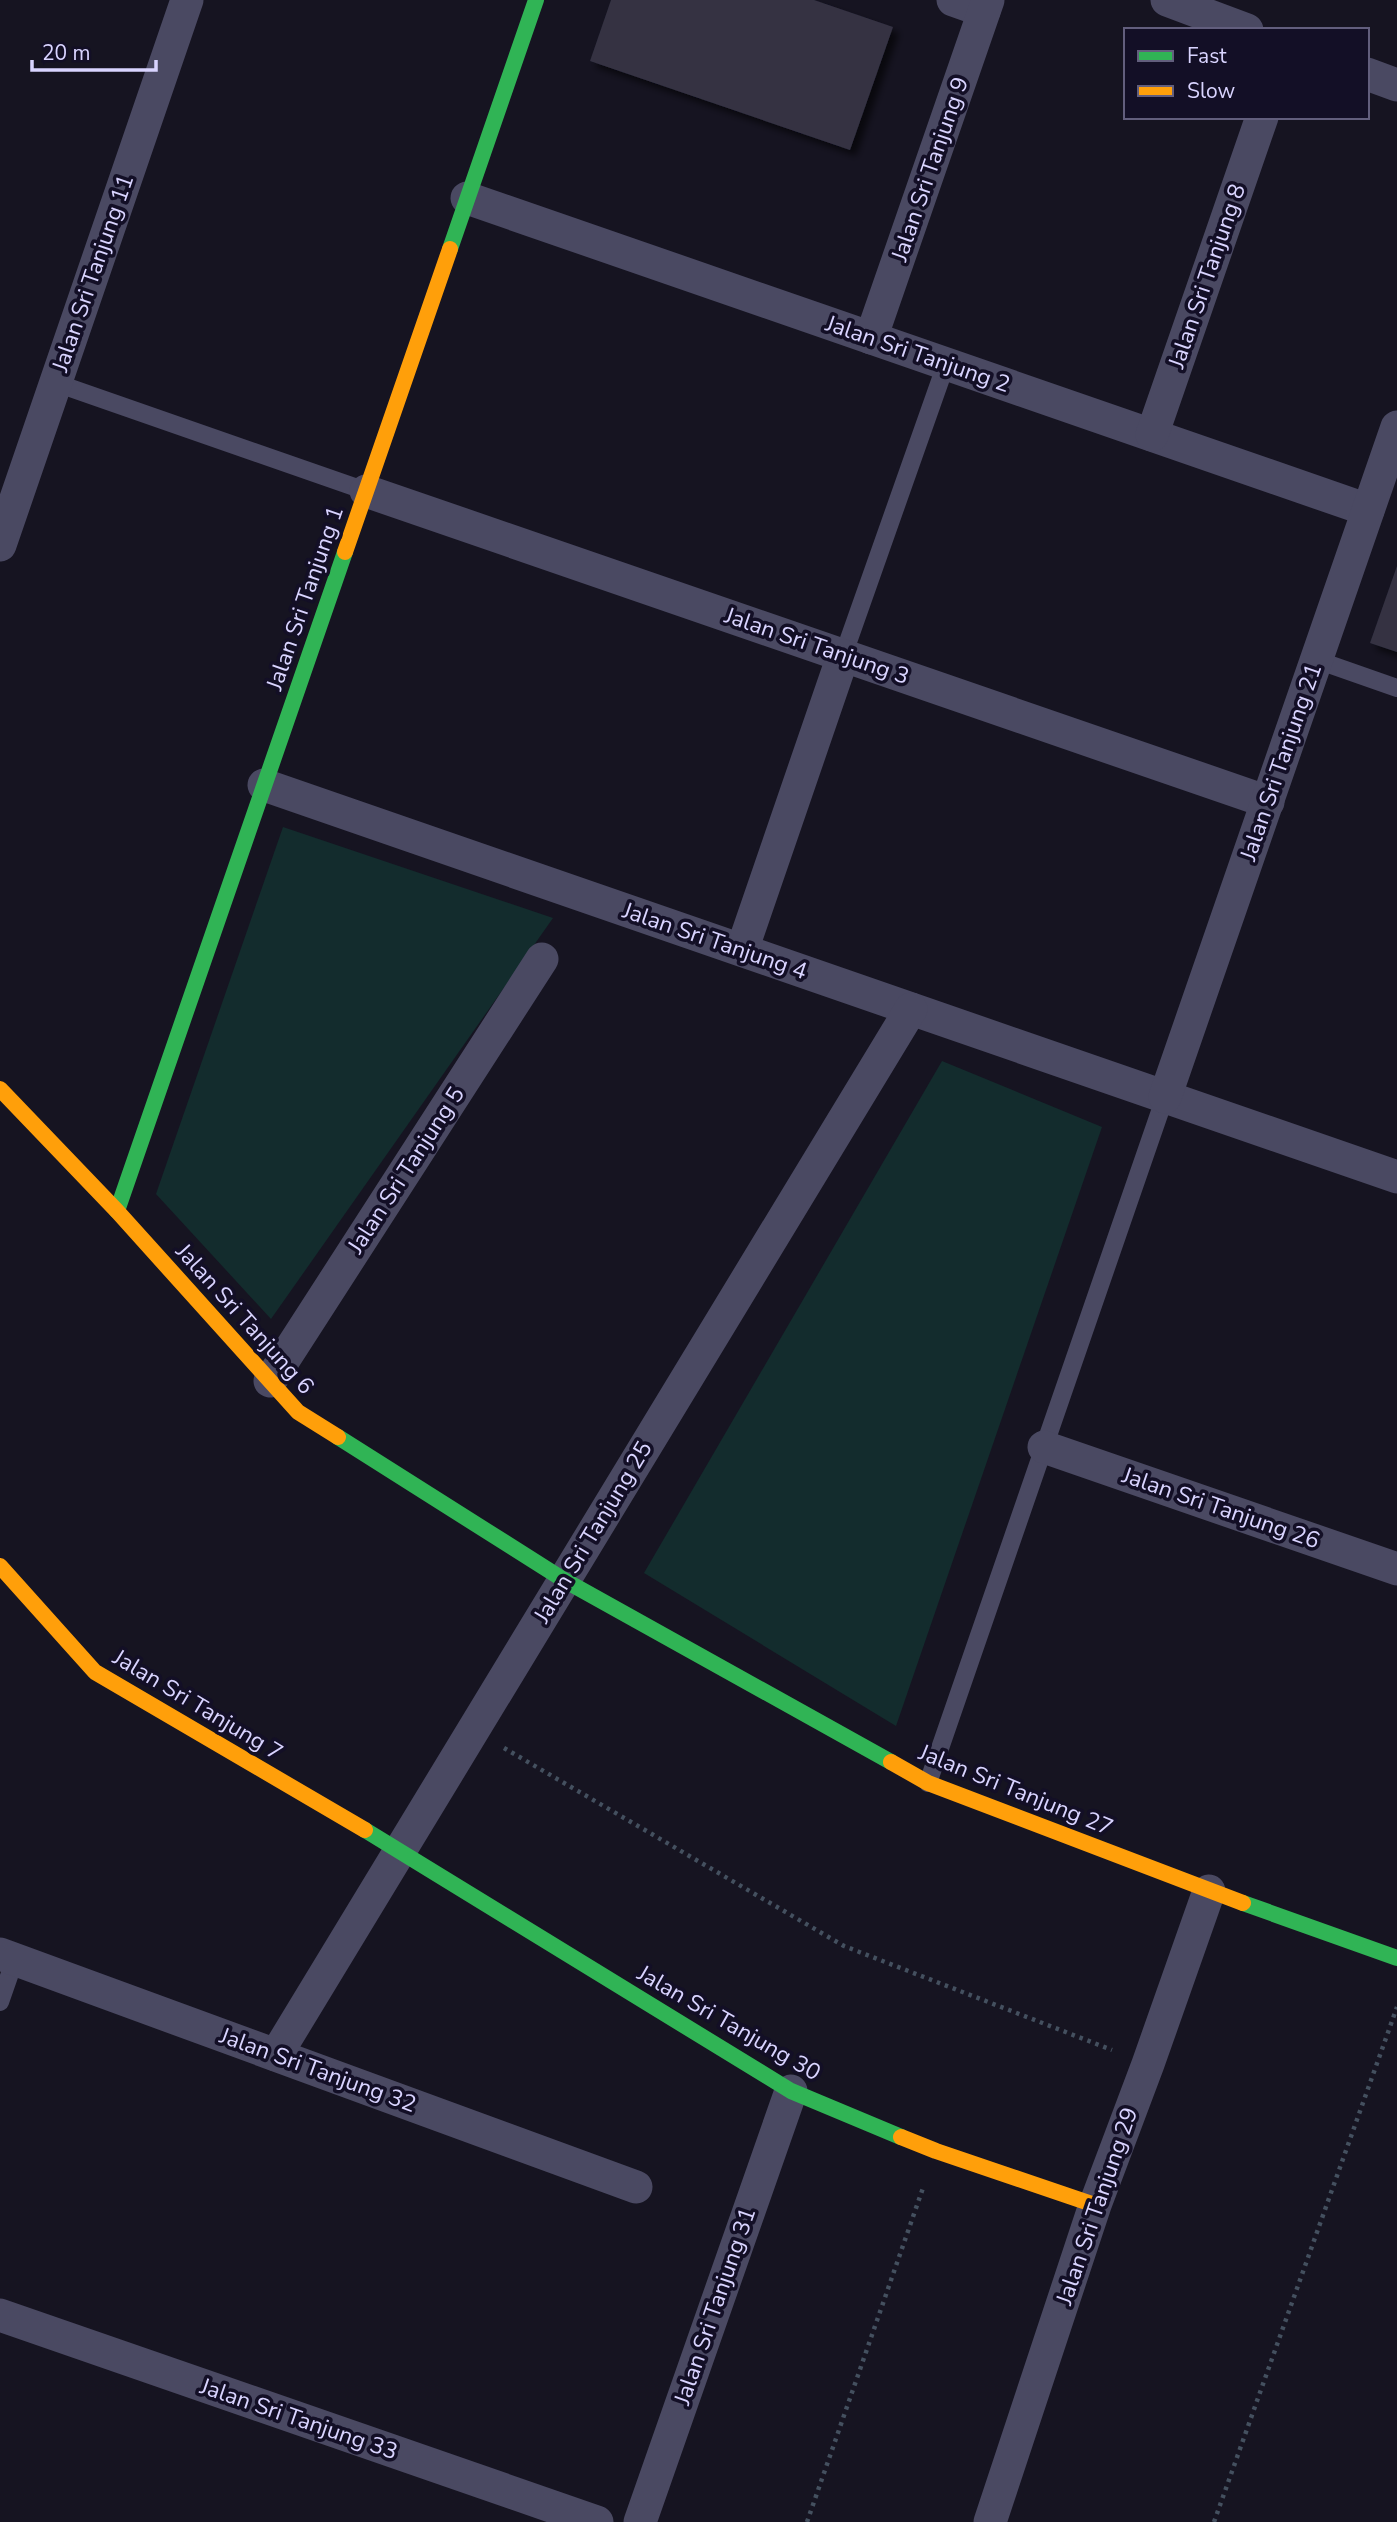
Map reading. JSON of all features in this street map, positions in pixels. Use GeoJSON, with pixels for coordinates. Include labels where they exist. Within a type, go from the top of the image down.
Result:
{"type":"FeatureCollection","features":[{"type":"Feature","properties":{"kind":"street","name":"Jalan Sri Tanjung 11"},"geometry":{"type":"LineString","coordinates":[[0,545],[187,0]]}},
{"type":"Feature","properties":{"kind":"street","name":"Jalan Sri Tanjung 1"},"geometry":{"type":"LineString","coordinates":[[117,1211],[536,0]]}},
{"type":"Feature","properties":{"kind":"street"},"geometry":{"type":"LineString","coordinates":[[953,0],[986,6]]}},
{"type":"Feature","properties":{"kind":"street"},"geometry":{"type":"LineString","coordinates":[[1167,0],[1242,28]]}},
{"type":"Feature","properties":{"kind":"street","name":"Jalan Sri Tanjung 9"},"geometry":{"type":"LineString","coordinates":[[871,338],[986,6]]}},
{"type":"Feature","properties":{"kind":"street"},"geometry":{"type":"LineString","coordinates":[[1369,75],[1397,85]]}},
{"type":"Feature","properties":{"kind":"street","name":"Jalan Sri Tanjung 8"},"geometry":{"type":"LineString","coordinates":[[1152,435],[1261,119]]}},
{"type":"Feature","properties":{"kind":"street","name":"Jalan Sri Tanjung 2"},"geometry":{"type":"LineString","coordinates":[[467,198],[1368,510]]}},
{"type":"Feature","properties":{"kind":"street","name":"Jalan Sri Tanjung 21"},"geometry":{"type":"LineString","coordinates":[[1165,1097],[1397,427]]}},
{"type":"Feature","properties":{"kind":"street","name":"Jalan Sri Tanjung 3"},"geometry":{"type":"LineString","coordinates":[[366,491],[1268,802]]}},
{"type":"Feature","properties":{"kind":"street"},"geometry":{"type":"LineString","coordinates":[[742,950],[843,656]]}},
{"type":"Feature","properties":{"kind":"street","name":"Jalan Sri Tanjung 4"},"geometry":{"type":"LineString","coordinates":[[264,785],[1397,1177]]}},
{"type":"Feature","properties":{"kind":"street","name":"Jalan Sri Tanjung 5"},"geometry":{"type":"LineString","coordinates":[[270,1381],[542,960]]}},
{"type":"Feature","properties":{"kind":"street","name":"Jalan Sri Tanjung 25"},"geometry":{"type":"LineString","coordinates":[[276,2055],[911,1009]]}},
{"type":"Feature","properties":{"kind":"street","name":"Jalan Sri Tanjung 6"},"geometry":{"type":"LineString","coordinates":[[0,1089],[117,1211],[298,1412],[564,1580]]}},
{"type":"Feature","properties":{"kind":"street","name":"Jalan Sri Tanjung 26"},"geometry":{"type":"LineString","coordinates":[[1044,1447],[1397,1569]]}},
{"type":"Feature","properties":{"kind":"street","name":"Jalan Sri Tanjung 7"},"geometry":{"type":"LineString","coordinates":[[0,1566],[95,1672],[400,1851]]}},
{"type":"Feature","properties":{"kind":"street","name":"Jalan Sri Tanjung 27"},"geometry":{"type":"LineString","coordinates":[[564,1580],[928,1783],[1209,1891],[1397,1958]]}},
{"type":"Feature","properties":{"kind":"street","name":"Jalan Sri Tanjung 30"},"geometry":{"type":"LineString","coordinates":[[400,1851],[791,2091],[936,2151],[1095,2205]]}},
{"type":"Feature","properties":{"kind":"street","name":"Jalan Sri Tanjung 29"},"geometry":{"type":"LineString","coordinates":[[998,2520],[1095,2205],[1209,1891]]}},
{"type":"Feature","properties":{"kind":"street","name":"Jalan Sri Tanjung 32"},"geometry":{"type":"LineString","coordinates":[[7,1956],[636,2187]]}},
{"type":"Feature","properties":{"kind":"street","name":"Jalan Sri Tanjung 31"},"geometry":{"type":"LineString","coordinates":[[640,2522],[791,2091]]}},
{"type":"Feature","properties":{"kind":"street","name":"Jalan Sri Tanjung 33"},"geometry":{"type":"LineString","coordinates":[[0,2315],[597,2522]]}},
{"type":"Feature","properties":{"kind":"lane"},"geometry":{"type":"LineString","coordinates":[[843,656],[946,364]]}},
{"type":"Feature","properties":{"kind":"lane"},"geometry":{"type":"LineString","coordinates":[[56,383],[366,491]]}},
{"type":"Feature","properties":{"kind":"lane"},"geometry":{"type":"LineString","coordinates":[[1317,660],[1397,688]]}},
{"type":"Feature","properties":{"kind":"lane"},"geometry":{"type":"LineString","coordinates":[[928,1783],[1165,1097]]}},
{"type":"Feature","properties":{"kind":"lane"},"geometry":{"type":"LineString","coordinates":[[0,2002],[7,1956]]}},
{"type":"Feature","properties":{"kind":"path"},"geometry":{"type":"LineString","coordinates":[[473,1730],[844,1946],[1148,2064]]}},
{"type":"Feature","properties":{"kind":"path"},"geometry":{"type":"LineString","coordinates":[[1214,2522],[1397,2007]]}},
{"type":"Feature","properties":{"kind":"path"},"geometry":{"type":"LineString","coordinates":[[807,2522],[936,2151]]}},
{"type":"Feature","properties":{"kind":"green space"},"geometry":{"type":"Polygon","coordinates":[[[283,827],[553,918],[271,1319],[156,1194],[283,827]]]}},
{"type":"Feature","properties":{"kind":"green space"},"geometry":{"type":"Polygon","coordinates":[[[942,1061],[1102,1127],[896,1726],[644,1573],[942,1061]]]}},
{"type":"Feature","properties":{"kind":"building"},"geometry":{"type":"Polygon","coordinates":[[[611,0],[814,0],[893,27],[850,150],[590,61],[611,0]]]}},
{"type":"Feature","properties":{"kind":"building"},"geometry":{"type":"Polygon","coordinates":[[[1397,566],[1397,652],[1370,643],[1397,566]]]}},
{"type":"Feature","properties":{"kind":"traffic: fast"},"geometry":{"type":"LineString","coordinates":[[450,249],[536,0]]}},
{"type":"Feature","properties":{"kind":"traffic: fast"},"geometry":{"type":"LineString","coordinates":[[117,1211],[345,552]]}},
{"type":"Feature","properties":{"kind":"traffic: fast"},"geometry":{"type":"LineString","coordinates":[[338,1437],[564,1580],[891,1762]]}},
{"type":"Feature","properties":{"kind":"traffic: fast"},"geometry":{"type":"LineString","coordinates":[[365,1830],[791,2091],[901,2137]]}},
{"type":"Feature","properties":{"kind":"traffic: fast"},"geometry":{"type":"LineString","coordinates":[[1243,1903],[1397,1958]]}},
{"type":"Feature","properties":{"kind":"traffic: slow"},"geometry":{"type":"LineString","coordinates":[[345,552],[450,249]]}},
{"type":"Feature","properties":{"kind":"traffic: slow"},"geometry":{"type":"LineString","coordinates":[[0,1089],[117,1211],[298,1412],[338,1437]]}},
{"type":"Feature","properties":{"kind":"traffic: slow"},"geometry":{"type":"LineString","coordinates":[[0,1566],[95,1672],[365,1830]]}},
{"type":"Feature","properties":{"kind":"traffic: slow"},"geometry":{"type":"LineString","coordinates":[[891,1762],[928,1783],[1243,1903]]}},
{"type":"Feature","properties":{"kind":"traffic: slow"},"geometry":{"type":"LineString","coordinates":[[901,2137],[1095,2205]]}}]}
